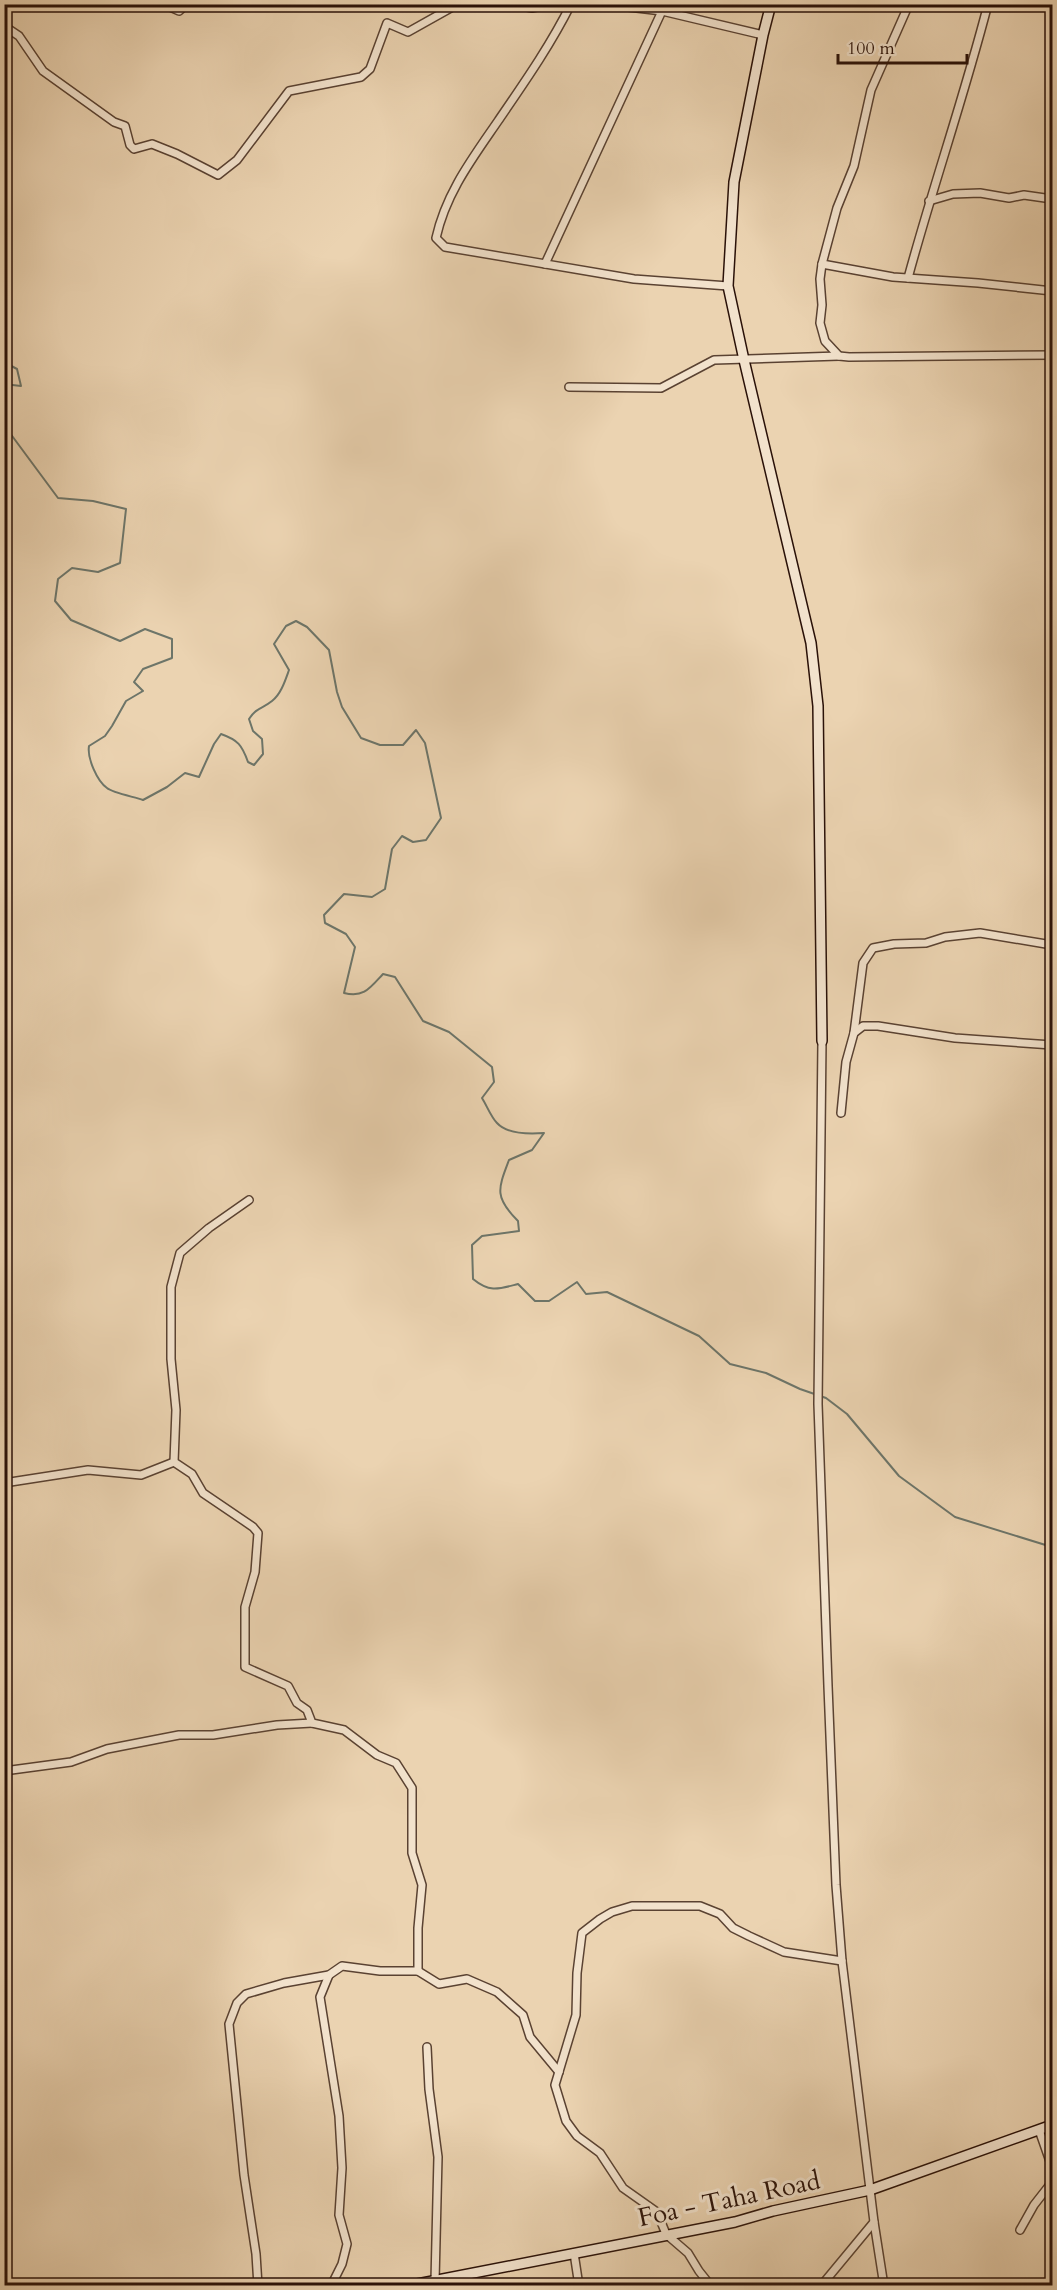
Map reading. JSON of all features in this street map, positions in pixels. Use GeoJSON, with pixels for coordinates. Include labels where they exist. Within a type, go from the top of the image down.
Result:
{"type":"FeatureCollection","features":[{"type":"Feature","properties":{"kind":"street"},"geometry":{"type":"LineString","coordinates":[[163,4],[178,10],[187,4]]}},
{"type":"Feature","properties":{"kind":"street"},"geometry":{"type":"LineString","coordinates":[[4,27],[19,36],[43,71],[114,122],[125,126],[129,145],[135,149],[152,144],[218,175],[237,160],[289,91],[361,77],[370,69],[387,23],[408,32],[458,4]]}},
{"type":"Feature","properties":{"kind":"street"},"geometry":{"type":"LineString","coordinates":[[512,4],[532,8],[552,4]]}},
{"type":"Feature","properties":{"kind":"street"},"geometry":{"type":"LineString","coordinates":[[571,4],[551,43],[458,180],[441,215],[436,238],[445,247],[634,279],[728,286]]}},
{"type":"Feature","properties":{"kind":"street"},"geometry":{"type":"LineString","coordinates":[[603,4],[662,11],[763,35]]}},
{"type":"Feature","properties":{"kind":"street"},"geometry":{"type":"LineString","coordinates":[[771,4],[734,182],[728,286],[811,642],[818,706],[822,1044],[818,1404],[836,1885],[842,1961],[884,2286]]}},
{"type":"Feature","properties":{"kind":"street"},"geometry":{"type":"LineString","coordinates":[[839,356],[825,341],[820,323],[822,264],[837,208],[854,166],[871,90],[909,4]]}},
{"type":"Feature","properties":{"kind":"street"},"geometry":{"type":"LineString","coordinates":[[908,278],[929,201],[966,88],[988,4]]}},
{"type":"Feature","properties":{"kind":"street"},"geometry":{"type":"LineString","coordinates":[[545,264],[662,11]]}},
{"type":"Feature","properties":{"kind":"street"},"geometry":{"type":"LineString","coordinates":[[929,201],[953,194],[971,193],[1009,198],[1024,195],[1053,199]]}},
{"type":"Feature","properties":{"kind":"street"},"geometry":{"type":"LineString","coordinates":[[822,264],[908,278],[1053,291]]}},
{"type":"Feature","properties":{"kind":"street"},"geometry":{"type":"LineString","coordinates":[[569,387],[661,388],[714,360],[839,356],[1053,355]]}},
{"type":"Feature","properties":{"kind":"street"},"geometry":{"type":"LineString","coordinates":[[841,1113],[846,1062],[854,1033],[863,963],[873,948],[894,944],[926,943],[945,937],[980,933],[1053,945]]}},
{"type":"Feature","properties":{"kind":"street"},"geometry":{"type":"LineString","coordinates":[[854,1033],[863,1026],[878,1026],[955,1038],[1053,1045]]}},
{"type":"Feature","properties":{"kind":"street"},"geometry":{"type":"LineString","coordinates":[[174,1462],[176,1410],[171,1359],[171,1287],[180,1253],[209,1228],[249,1200]]}},
{"type":"Feature","properties":{"kind":"street"},"geometry":{"type":"LineString","coordinates":[[4,1483],[88,1470],[141,1475],[174,1462]]}},
{"type":"Feature","properties":{"kind":"street"},"geometry":{"type":"LineString","coordinates":[[174,1462],[192,1474],[203,1492],[253,1527],[258,1533],[255,1572],[245,1607],[245,1667],[288,1686],[297,1702],[307,1710],[312,1723]]}},
{"type":"Feature","properties":{"kind":"street"},"geometry":{"type":"LineString","coordinates":[[4,1705],[4,1743]]}},
{"type":"Feature","properties":{"kind":"street"},"geometry":{"type":"LineString","coordinates":[[4,1771],[71,1762],[107,1749],[178,1735],[213,1735],[267,1726],[312,1723],[344,1730],[377,1755],[396,1763],[412,1788],[412,1853],[422,1885],[418,1928],[418,1971]]}},
{"type":"Feature","properties":{"kind":"street"},"geometry":{"type":"LineString","coordinates":[[711,2286],[688,2253],[666,2234],[657,2212],[623,2188],[600,2153],[577,2136],[566,2121],[555,2085],[576,2015],[577,1973],[582,1933],[612,1912],[632,1906],[700,1906],[720,1914],[733,1928],[784,1952],[842,1961]]}},
{"type":"Feature","properties":{"kind":"street"},"geometry":{"type":"LineString","coordinates":[[258,2286],[229,2024],[237,2003],[246,1994],[284,1983],[328,1975],[342,1966],[380,1971],[418,1971],[439,1984],[466,1979],[496,1992],[523,2015],[530,2037],[559,2072]]}},
{"type":"Feature","properties":{"kind":"street"},"geometry":{"type":"LineString","coordinates":[[328,1975],[320,1997],[339,2116],[342,2168],[339,2215],[347,2244],[342,2264],[331,2286]]}},
{"type":"Feature","properties":{"kind":"street"},"geometry":{"type":"LineString","coordinates":[[427,2047],[429,2089],[438,2157],[435,2281]]}},
{"type":"Feature","properties":{"kind":"street","name":"Foa - Taha Road"},"geometry":{"type":"LineString","coordinates":[[407,2286],[735,2222],[773,2211],[870,2190],[1053,2125]]}},
{"type":"Feature","properties":{"kind":"street"},"geometry":{"type":"LineString","coordinates":[[1039,2130],[1053,2167]]}},
{"type":"Feature","properties":{"kind":"street"},"geometry":{"type":"LineString","coordinates":[[1020,2230],[1034,2205],[1053,2182]]}},
{"type":"Feature","properties":{"kind":"street"},"geometry":{"type":"LineString","coordinates":[[821,2286],[874,2222]]}},
{"type":"Feature","properties":{"kind":"street"},"geometry":{"type":"LineString","coordinates":[[574,2253],[579,2286]]}},
{"type":"Feature","properties":{"kind":"waterway"},"geometry":{"type":"LineString","coordinates":[[4,362],[17,369],[21,386],[4,384]]}},
{"type":"Feature","properties":{"kind":"waterway"},"geometry":{"type":"LineString","coordinates":[[4,425],[58,498],[93,501],[126,509],[120,563],[98,572],[72,568],[58,579],[55,601],[71,620],[120,641],[145,629],[172,639],[172,658],[143,669],[134,682],[143,691],[126,701],[105,736],[89,746],[94,769],[103,785],[110,790],[143,800],[167,787],[185,773],[199,777],[221,734],[239,744],[248,762],[254,765],[263,754],[262,739],[253,731],[249,719],[257,710],[275,698],[282,687],[289,670],[274,644],[286,626],[296,621],[307,627],[329,650],[342,707],[361,738],[380,745],[403,745],[416,730],[425,743],[441,818],[426,840],[413,842],[402,836],[392,849],[385,889],[372,897],[344,894],[324,915],[325,923],[346,934],[355,947],[344,993],[362,993],[383,974],[395,977],[423,1021],[449,1032],[492,1067],[494,1082],[482,1098],[497,1123],[513,1131],[544,1133],[532,1150],[509,1160],[502,1178],[500,1192],[502,1199],[518,1221],[519,1231],[482,1236],[472,1245],[473,1279],[495,1289],[518,1284],[535,1301],[549,1301],[577,1282],[586,1294],[607,1292],[699,1336],[730,1364],[766,1373],[826,1398],[847,1414],[899,1476],[955,1517],[1052,1547]]}}]}
